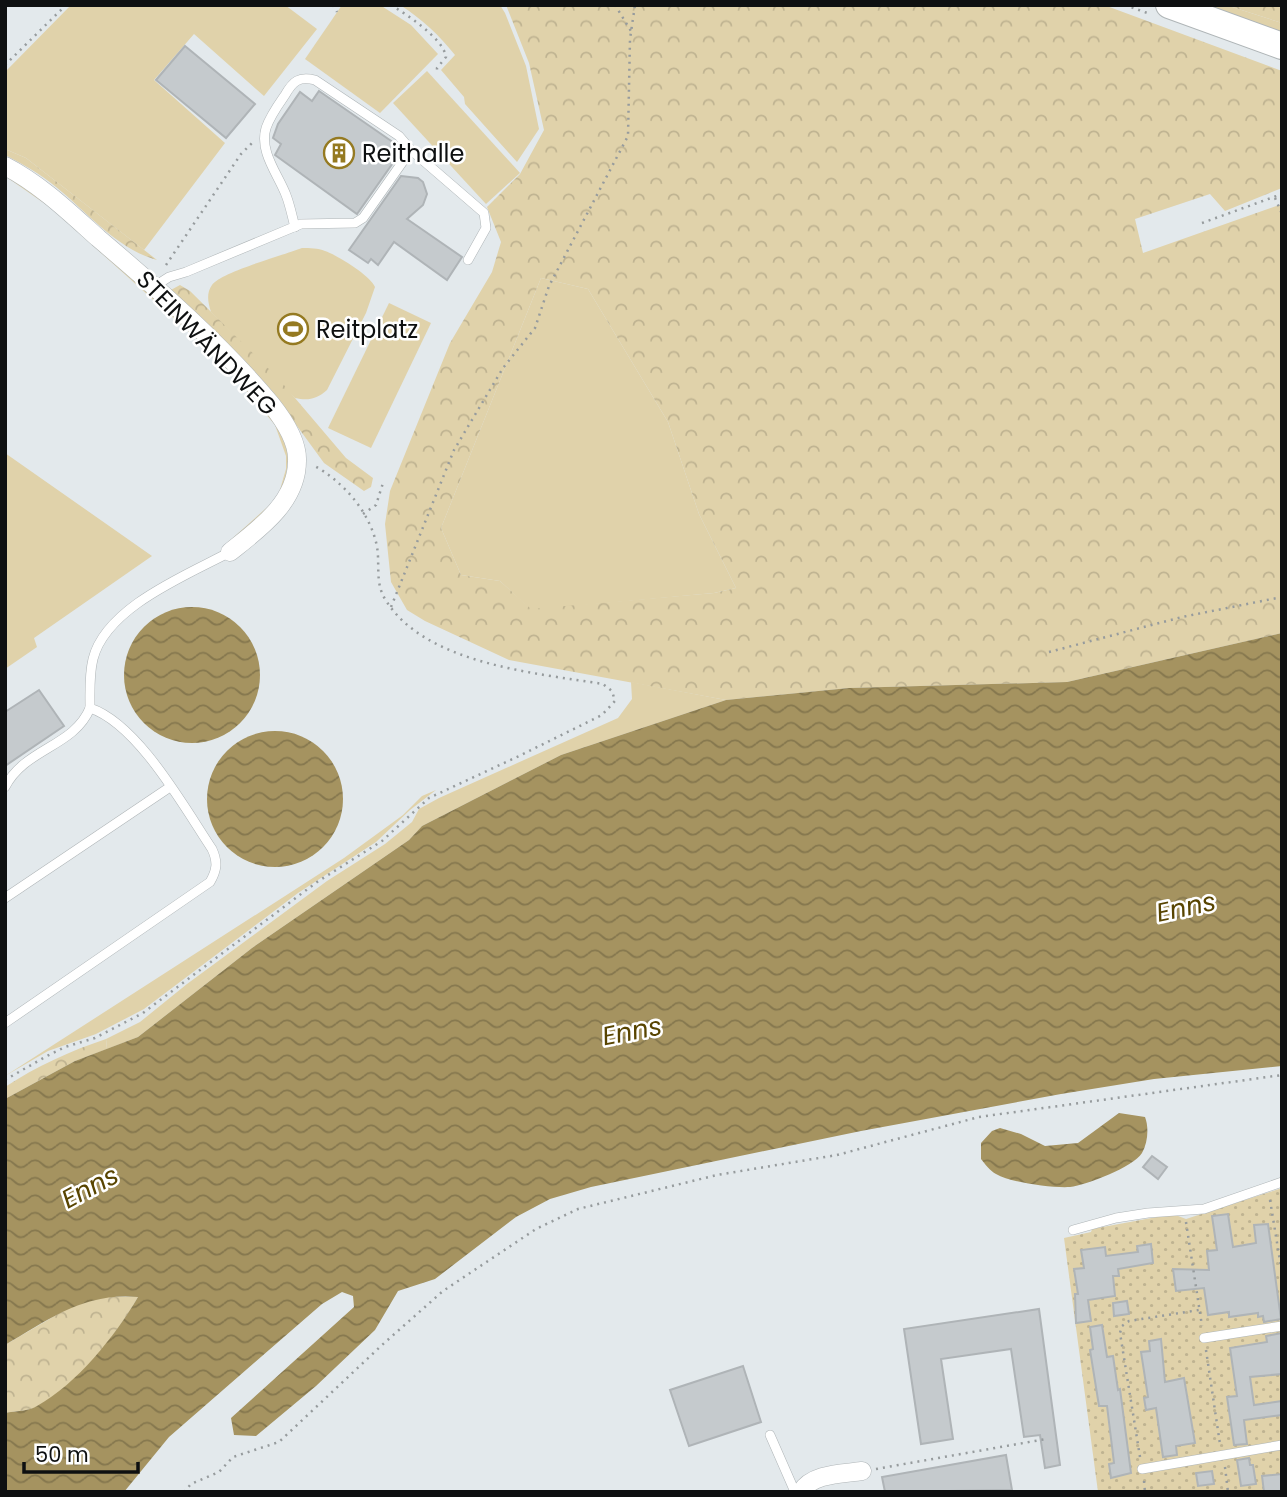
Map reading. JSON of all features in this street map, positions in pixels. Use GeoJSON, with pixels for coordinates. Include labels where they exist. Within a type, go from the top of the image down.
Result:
{"type":"FeatureCollection","features":[{"type":"Feature","properties":{"kind":"main road"},"geometry":{"type":"LineString","coordinates":[[1169,5],[1282,46]]}},
{"type":"Feature","properties":{"kind":"street","name":"STEINWÄNDWEG"},"geometry":{"type":"LineString","coordinates":[[5,166],[44,191],[158,284],[273,406],[297,449],[298,462]]}},
{"type":"Feature","properties":{"kind":"street"},"geometry":{"type":"LineString","coordinates":[[230,552],[279,509],[289,494],[298,462]]}},
{"type":"Feature","properties":{"kind":"street"},"geometry":{"type":"LineString","coordinates":[[801,1492],[804,1486],[816,1479],[862,1471]]}},
{"type":"Feature","properties":{"kind":"lane"},"geometry":{"type":"LineString","coordinates":[[295,227],[286,195],[267,156],[265,140],[272,115],[292,84],[296,80],[306,78],[315,80],[399,136],[411,150],[484,213],[486,228],[468,260]]}},
{"type":"Feature","properties":{"kind":"lane"},"geometry":{"type":"LineString","coordinates":[[158,284],[295,227],[316,222],[355,223],[363,218],[411,150]]}},
{"type":"Feature","properties":{"kind":"lane"},"geometry":{"type":"LineString","coordinates":[[5,787],[17,768],[78,728],[90,708],[93,656],[99,644],[126,611],[145,597],[230,552]]}},
{"type":"Feature","properties":{"kind":"lane"},"geometry":{"type":"LineString","coordinates":[[5,1023],[210,882],[216,872],[217,859],[212,849],[145,750],[101,711],[90,708]]}},
{"type":"Feature","properties":{"kind":"lane"},"geometry":{"type":"LineString","coordinates":[[5,898],[170,787]]}},
{"type":"Feature","properties":{"kind":"lane"},"geometry":{"type":"LineString","coordinates":[[1073,1230],[1116,1218],[1204,1209],[1282,1182]]}},
{"type":"Feature","properties":{"kind":"lane"},"geometry":{"type":"LineString","coordinates":[[1204,1338],[1282,1326]]}},
{"type":"Feature","properties":{"kind":"lane"},"geometry":{"type":"LineString","coordinates":[[770,1435],[795,1492]]}},
{"type":"Feature","properties":{"kind":"lane"},"geometry":{"type":"LineString","coordinates":[[1142,1469],[1282,1445]]}},
{"type":"Feature","properties":{"kind":"path"},"geometry":{"type":"LineString","coordinates":[[5,65],[65,5]]}},
{"type":"Feature","properties":{"kind":"path"},"geometry":{"type":"LineString","coordinates":[[333,5],[337,12]]}},
{"type":"Feature","properties":{"kind":"path"},"geometry":{"type":"LineString","coordinates":[[391,5],[417,23],[444,50],[446,57],[437,72]]}},
{"type":"Feature","properties":{"kind":"path"},"geometry":{"type":"LineString","coordinates":[[615,5],[631,31]]}},
{"type":"Feature","properties":{"kind":"path"},"geometry":{"type":"LineString","coordinates":[[391,607],[454,450],[503,368],[535,328],[549,286],[628,136],[631,31],[635,5]]}},
{"type":"Feature","properties":{"kind":"path"},"geometry":{"type":"LineString","coordinates":[[158,284],[171,257],[241,154],[254,142],[265,140]]}},
{"type":"Feature","properties":{"kind":"path"},"geometry":{"type":"LineString","coordinates":[[1202,223],[1282,194]]}},
{"type":"Feature","properties":{"kind":"path"},"geometry":{"type":"LineString","coordinates":[[1275,198],[1282,214]]}},
{"type":"Feature","properties":{"kind":"path"},"geometry":{"type":"LineString","coordinates":[[5,1080],[65,1047],[95,1038],[143,1013],[317,882],[382,841],[429,797],[602,715],[612,706],[615,697],[603,684],[508,669],[455,651],[419,634],[391,607],[380,586],[377,548],[363,514],[339,484],[309,463],[298,462]]}},
{"type":"Feature","properties":{"kind":"path"},"geometry":{"type":"LineString","coordinates":[[363,514],[376,505],[383,483]]}},
{"type":"Feature","properties":{"kind":"path"},"geometry":{"type":"LineString","coordinates":[[1049,652],[1168,620],[1282,597]]}},
{"type":"Feature","properties":{"kind":"path"},"geometry":{"type":"LineString","coordinates":[[184,1492],[191,1484],[219,1472],[233,1457],[279,1442],[443,1291],[536,1229],[578,1209],[717,1175],[837,1155],[991,1115],[1282,1076]]}},
{"type":"Feature","properties":{"kind":"path"},"geometry":{"type":"LineString","coordinates":[[1268,1187],[1282,1273]]}},
{"type":"Feature","properties":{"kind":"path"},"geometry":{"type":"LineString","coordinates":[[1145,1492],[1120,1333],[1122,1326],[1129,1321],[1199,1310]]}},
{"type":"Feature","properties":{"kind":"path"},"geometry":{"type":"LineString","coordinates":[[862,1471],[1046,1439]]}},
{"type":"Feature","properties":{"kind":"green space"},"geometry":{"type":"Polygon","coordinates":[[[71,5],[285,5],[317,29],[264,96],[194,34],[154,80],[225,143],[144,250],[26,158],[5,149],[5,72],[71,5]]]}},
{"type":"Feature","properties":{"kind":"green space"},"geometry":{"type":"Polygon","coordinates":[[[342,5],[380,5],[411,25],[438,54],[380,113],[305,59],[342,5]]]}},
{"type":"Feature","properties":{"kind":"green space"},"geometry":{"type":"Polygon","coordinates":[[[400,5],[500,5],[526,66],[539,129],[517,162],[465,104],[464,97],[441,70],[455,55],[430,28],[400,5]]]}},
{"type":"Feature","properties":{"kind":"green space"},"geometry":{"type":"Polygon","coordinates":[[[506,5],[1104,5],[1282,71],[1282,188],[1225,211],[1210,194],[1135,219],[1143,253],[1282,204],[1282,633],[1067,682],[849,688],[726,700],[509,660],[407,610],[391,582],[385,524],[390,491],[450,343],[492,272],[501,242],[487,207],[520,174],[544,130],[529,63],[506,5]],[[541,278],[441,528],[461,575],[500,581],[531,609],[714,593],[736,588],[699,514],[668,422],[588,289],[541,278]]]}},
{"type":"Feature","properties":{"kind":"green space"},"geometry":{"type":"Polygon","coordinates":[[[1201,5],[1226,5],[1282,23],[1282,34],[1201,5]]]}},
{"type":"Feature","properties":{"kind":"green space"},"geometry":{"type":"Polygon","coordinates":[[[1226,5],[1282,5],[1282,23],[1226,5]]]}},
{"type":"Feature","properties":{"kind":"green space"},"geometry":{"type":"Polygon","coordinates":[[[427,71],[520,173],[486,204],[393,103],[427,71]]]}},
{"type":"Feature","properties":{"kind":"green space"},"geometry":{"type":"Polygon","coordinates":[[[5,149],[26,158],[157,260],[142,255],[116,239],[50,182],[5,155],[5,149]]]}},
{"type":"Feature","properties":{"kind":"green space"},"geometry":{"type":"Polygon","coordinates":[[[5,174],[41,197],[141,282],[236,374],[274,418],[287,443],[289,455],[285,483],[279,493],[286,469],[286,456],[275,425],[234,376],[198,340],[51,208],[5,174]]]}},
{"type":"Feature","properties":{"kind":"green space","name":"Reitplatz"},"geometry":{"type":"Polygon","coordinates":[[[302,248],[320,249],[330,253],[361,272],[375,287],[366,313],[327,390],[316,397],[304,399],[295,398],[211,312],[208,298],[212,285],[227,275],[302,248]]]}},
{"type":"Feature","properties":{"kind":"green space"},"geometry":{"type":"Polygon","coordinates":[[[541,278],[588,289],[668,422],[699,514],[736,588],[714,593],[531,610],[500,581],[461,575],[441,528],[541,278]]]}},
{"type":"Feature","properties":{"kind":"green space"},"geometry":{"type":"Polygon","coordinates":[[[180,285],[190,291],[278,378],[346,458],[373,478],[371,487],[364,491],[324,463],[270,389],[169,291],[180,285]]]}},
{"type":"Feature","properties":{"kind":"green space","name":"Reitplatz"},"geometry":{"type":"Polygon","coordinates":[[[389,303],[431,323],[371,448],[328,428],[389,303]]]}},
{"type":"Feature","properties":{"kind":"green space"},"geometry":{"type":"Polygon","coordinates":[[[5,453],[152,556],[34,638],[37,647],[5,669],[5,453]]]}},
{"type":"Feature","properties":{"kind":"green space"},"geometry":{"type":"Polygon","coordinates":[[[279,493],[270,508],[227,546],[226,544],[273,502],[279,493]]]}},
{"type":"Feature","properties":{"kind":"green space"},"geometry":{"type":"Polygon","coordinates":[[[631,682],[726,700],[561,755],[422,826],[409,840],[252,948],[138,1037],[107,1049],[106,1039],[140,1022],[327,881],[385,844],[412,822],[419,809],[618,718],[632,699],[631,682]]]}},
{"type":"Feature","properties":{"kind":"green space"},"geometry":{"type":"Polygon","coordinates":[[[436,790],[376,842],[298,893],[144,1009],[96,1034],[48,1051],[5,1076],[344,858],[403,815],[422,796],[436,790]]]}},
{"type":"Feature","properties":{"kind":"green space"},"geometry":{"type":"Polygon","coordinates":[[[106,1039],[107,1049],[75,1061],[5,1099],[5,1087],[17,1079],[54,1060],[106,1039]]]}},
{"type":"Feature","properties":{"kind":"green space"},"geometry":{"type":"Polygon","coordinates":[[[1282,1188],[1282,1492],[1098,1492],[1064,1238],[1091,1232],[1092,1229],[1173,1214],[1186,1219],[1282,1188]]]}},
{"type":"Feature","properties":{"kind":"green space"},"geometry":{"type":"Polygon","coordinates":[[[104,1297],[138,1297],[107,1343],[68,1385],[34,1408],[5,1413],[5,1345],[70,1307],[104,1297]]]}},
{"type":"Feature","properties":{"kind":"water"},"geometry":{"type":"Polygon","coordinates":[[[192,607],[218,612],[240,627],[255,649],[260,675],[255,701],[240,723],[218,738],[192,743],[166,738],[144,723],[129,701],[124,675],[129,649],[144,627],[166,612],[192,607]]]}},
{"type":"Feature","properties":{"kind":"water","name":"Enns"},"geometry":{"type":"Polygon","coordinates":[[[1282,633],[1282,1066],[1154,1079],[1061,1094],[861,1131],[591,1187],[550,1199],[516,1217],[435,1279],[398,1291],[375,1330],[316,1386],[256,1436],[234,1435],[231,1418],[354,1307],[353,1296],[342,1292],[322,1304],[169,1437],[124,1492],[5,1492],[5,1413],[34,1408],[66,1385],[94,1358],[138,1297],[84,1303],[52,1317],[5,1345],[5,1099],[75,1061],[138,1037],[252,948],[409,840],[422,826],[561,755],[726,700],[849,688],[1067,682],[1282,633]]]}},
{"type":"Feature","properties":{"kind":"water"},"geometry":{"type":"Polygon","coordinates":[[[275,731],[301,736],[323,751],[338,773],[343,799],[338,825],[323,847],[301,862],[275,867],[249,862],[227,847],[212,825],[207,799],[212,773],[227,751],[249,736],[275,731]]]}},
{"type":"Feature","properties":{"kind":"water"},"geometry":{"type":"Polygon","coordinates":[[[1119,1113],[1145,1117],[1147,1135],[1144,1149],[1129,1164],[1087,1183],[1062,1187],[1021,1182],[996,1174],[981,1159],[981,1143],[992,1131],[1000,1128],[1021,1134],[1045,1146],[1078,1143],[1119,1113]]]}},
{"type":"Feature","properties":{"kind":"building"},"geometry":{"type":"Polygon","coordinates":[[[185,46],[255,104],[226,138],[156,80],[185,46]]]}},
{"type":"Feature","properties":{"kind":"building","name":"Reithalle"},"geometry":{"type":"Polygon","coordinates":[[[319,91],[402,150],[357,214],[275,155],[281,144],[273,138],[278,124],[300,92],[312,101],[319,91]]]}},
{"type":"Feature","properties":{"kind":"building"},"geometry":{"type":"Polygon","coordinates":[[[401,176],[418,178],[423,182],[427,194],[423,205],[407,219],[462,257],[447,280],[394,242],[378,265],[371,259],[368,263],[349,250],[401,176]]]}},
{"type":"Feature","properties":{"kind":"building"},"geometry":{"type":"Polygon","coordinates":[[[39,690],[64,726],[5,766],[5,712],[39,690]]]}},
{"type":"Feature","properties":{"kind":"building"},"geometry":{"type":"Polygon","coordinates":[[[1152,1156],[1167,1167],[1158,1179],[1143,1167],[1152,1156]]]}},
{"type":"Feature","properties":{"kind":"building"},"geometry":{"type":"Polygon","coordinates":[[[1228,1214],[1233,1247],[1256,1243],[1254,1225],[1268,1224],[1281,1319],[1264,1322],[1263,1316],[1258,1317],[1258,1313],[1229,1317],[1229,1312],[1208,1315],[1204,1288],[1176,1291],[1173,1269],[1209,1270],[1207,1251],[1217,1250],[1212,1216],[1228,1214]]]}},
{"type":"Feature","properties":{"kind":"building"},"geometry":{"type":"Polygon","coordinates":[[[1151,1244],[1153,1263],[1118,1269],[1119,1276],[1113,1276],[1115,1296],[1088,1300],[1091,1321],[1076,1323],[1075,1294],[1078,1294],[1074,1269],[1084,1268],[1081,1250],[1105,1247],[1106,1256],[1138,1252],[1137,1246],[1151,1244]]]}},
{"type":"Feature","properties":{"kind":"building"},"geometry":{"type":"Polygon","coordinates":[[[1127,1301],[1129,1314],[1114,1316],[1113,1303],[1127,1301]]]}},
{"type":"Feature","properties":{"kind":"building"},"geometry":{"type":"Polygon","coordinates":[[[1039,1309],[1060,1465],[1045,1468],[1040,1435],[1024,1437],[1011,1349],[941,1359],[953,1439],[921,1444],[904,1329],[1039,1309]]]}},
{"type":"Feature","properties":{"kind":"building"},"geometry":{"type":"Polygon","coordinates":[[[1102,1325],[1107,1357],[1113,1356],[1118,1390],[1120,1389],[1131,1473],[1111,1478],[1109,1464],[1114,1463],[1107,1406],[1099,1406],[1090,1350],[1093,1349],[1090,1327],[1102,1325]]]}},
{"type":"Feature","properties":{"kind":"building"},"geometry":{"type":"Polygon","coordinates":[[[1282,1333],[1282,1374],[1250,1377],[1254,1405],[1282,1401],[1282,1415],[1244,1420],[1247,1444],[1234,1445],[1227,1397],[1237,1396],[1230,1348],[1267,1342],[1266,1336],[1282,1333]]]}},
{"type":"Feature","properties":{"kind":"building"},"geometry":{"type":"Polygon","coordinates":[[[1161,1339],[1165,1382],[1184,1378],[1195,1443],[1176,1446],[1177,1455],[1163,1457],[1156,1408],[1146,1410],[1144,1398],[1148,1397],[1141,1352],[1150,1351],[1149,1341],[1161,1339]]]}},
{"type":"Feature","properties":{"kind":"building"},"geometry":{"type":"Polygon","coordinates":[[[743,1366],[761,1422],[689,1446],[670,1390],[743,1366]]]}},
{"type":"Feature","properties":{"kind":"building"},"geometry":{"type":"Polygon","coordinates":[[[1006,1455],[1012,1490],[885,1492],[882,1477],[1006,1455]]]}},
{"type":"Feature","properties":{"kind":"building"},"geometry":{"type":"Polygon","coordinates":[[[1249,1458],[1256,1484],[1241,1486],[1237,1460],[1249,1458]]]}},
{"type":"Feature","properties":{"kind":"building"},"geometry":{"type":"Polygon","coordinates":[[[1212,1471],[1214,1484],[1198,1486],[1196,1473],[1212,1471]]]}},
{"type":"Feature","properties":{"kind":"building"},"geometry":{"type":"Polygon","coordinates":[[[1282,1474],[1282,1492],[1264,1492],[1262,1476],[1282,1474]]]}},
{"type":"Feature","properties":{"kind":"place","name":"Reithalle"},"geometry":{"type":"Point","coordinates":[339,153]}},
{"type":"Feature","properties":{"kind":"place","name":"Reitplatz"},"geometry":{"type":"Point","coordinates":[293,329]}}]}
